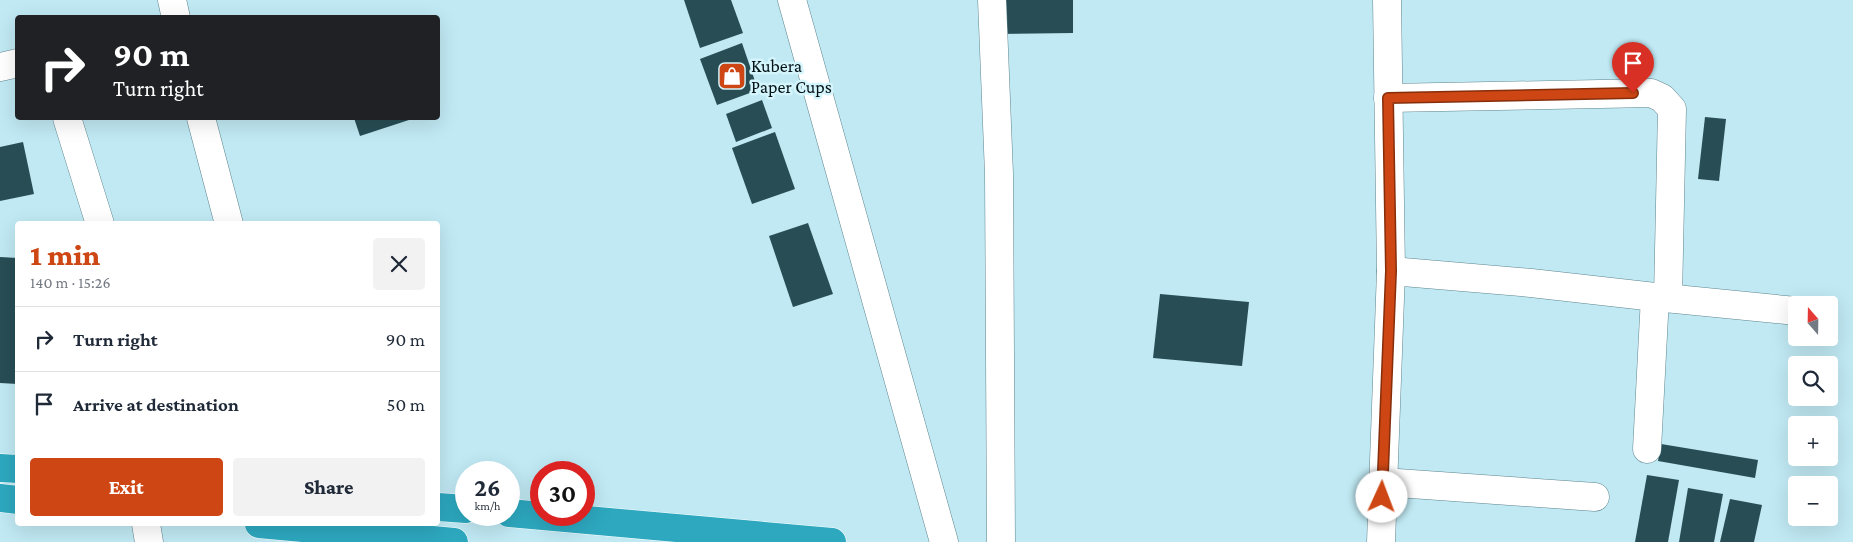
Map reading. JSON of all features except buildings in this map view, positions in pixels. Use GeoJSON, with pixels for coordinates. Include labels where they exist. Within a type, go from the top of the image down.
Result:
{"type":"FeatureCollection","features":[{"type":"Feature","properties":{"kind":"highway"},"geometry":{"type":"LineString","coordinates":[[0,468],[15,469]]}},
{"type":"Feature","properties":{"kind":"highway"},"geometry":{"type":"LineString","coordinates":[[0,498],[15,500]]}},
{"type":"Feature","properties":{"kind":"highway"},"geometry":{"type":"LineString","coordinates":[[440,507],[455,508]]}},
{"type":"Feature","properties":{"kind":"highway"},"geometry":{"type":"LineString","coordinates":[[520,514],[832,542]]}},
{"type":"Feature","properties":{"kind":"highway"},"geometry":{"type":"LineString","coordinates":[[281,526],[454,542]]}},
{"type":"Feature","properties":{"kind":"street"},"geometry":{"type":"LineString","coordinates":[[172,0],[175,15]]}},
{"type":"Feature","properties":{"kind":"street"},"geometry":{"type":"LineString","coordinates":[[792,0],[944,542]]}},
{"type":"Feature","properties":{"kind":"street"},"geometry":{"type":"LineString","coordinates":[[992,0],[999,174],[1000,542]]}},
{"type":"Feature","properties":{"kind":"street"},"geometry":{"type":"LineString","coordinates":[[1381,542],[1391,271],[1387,0]]}},
{"type":"Feature","properties":{"kind":"street"},"geometry":{"type":"LineString","coordinates":[[0,67],[15,64]]}},
{"type":"Feature","properties":{"kind":"street"},"geometry":{"type":"LineString","coordinates":[[1388,98],[1652,92],[1662,98],[1672,109],[1662,298],[1647,449]]}},
{"type":"Feature","properties":{"kind":"street"},"geometry":{"type":"LineString","coordinates":[[68,120],[99,221]]}},
{"type":"Feature","properties":{"kind":"street"},"geometry":{"type":"LineString","coordinates":[[202,120],[228,221]]}},
{"type":"Feature","properties":{"kind":"street"},"geometry":{"type":"LineString","coordinates":[[1391,271],[1531,283],[1788,310]]}},
{"type":"Feature","properties":{"kind":"street"},"geometry":{"type":"LineString","coordinates":[[1382,482],[1595,497]]}},
{"type":"Feature","properties":{"kind":"street"},"geometry":{"type":"LineString","coordinates":[[146,526],[149,542]]}},
{"type":"Feature","properties":{"kind":"place","name":"Kubera Paper Cups"},"geometry":{"type":"Point","coordinates":[732,76]}},
{"type":"Feature","properties":{"kind":"route"},"geometry":{"type":"LineString","coordinates":[[1382,497],[1391,271],[1388,98],[1633,93]]}}]}
